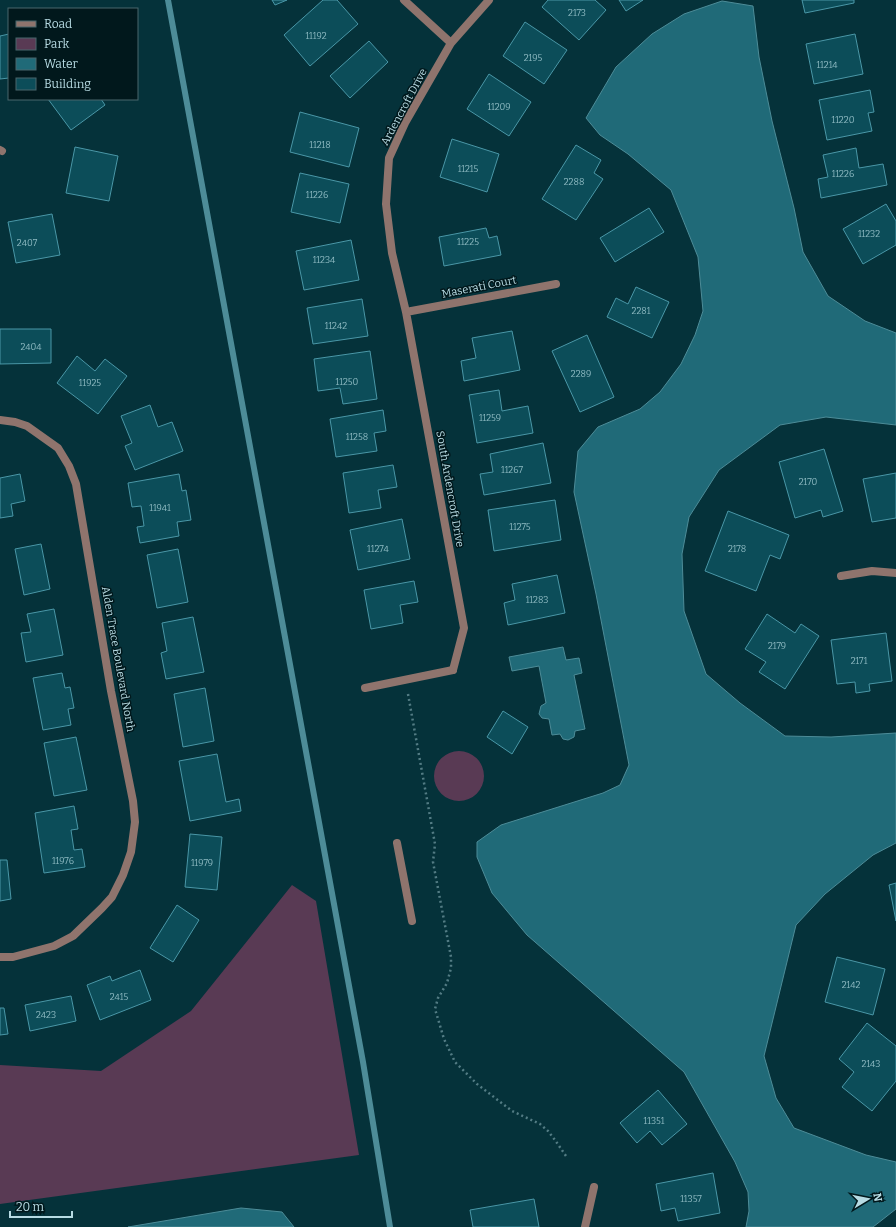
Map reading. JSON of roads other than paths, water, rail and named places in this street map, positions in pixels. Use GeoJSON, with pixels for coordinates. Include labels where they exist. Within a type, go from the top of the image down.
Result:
{"type":"FeatureCollection","features":[{"type":"Feature","properties":{"kind":"street"},"geometry":{"type":"LineString","coordinates":[[404,0],[451,43]]}},
{"type":"Feature","properties":{"kind":"street","name":"Ardencroft Drive"},"geometry":{"type":"LineString","coordinates":[[406,312],[392,253],[386,204],[389,158],[405,123],[451,43],[489,0]]}},
{"type":"Feature","properties":{"kind":"street","name":"Maserati Court"},"geometry":{"type":"LineString","coordinates":[[406,312],[556,284]]}},
{"type":"Feature","properties":{"kind":"street","name":"South Ardencroft Drive"},"geometry":{"type":"LineString","coordinates":[[365,688],[453,670],[464,628],[406,312]]}},
{"type":"Feature","properties":{"kind":"street","name":"Alden Trace Boulevard North"},"geometry":{"type":"LineString","coordinates":[[0,420],[15,422],[27,426],[58,448],[69,466],[76,484],[112,691],[133,801],[135,822],[131,852],[123,875],[112,898],[73,936],[54,946],[13,957],[0,957]]}},
{"type":"Feature","properties":{"kind":"street"},"geometry":{"type":"LineString","coordinates":[[841,576],[872,571],[896,573]]}},
{"type":"Feature","properties":{"kind":"street"},"geometry":{"type":"LineString","coordinates":[[396,843],[412,921]]}},
{"type":"Feature","properties":{"kind":"street"},"geometry":{"type":"LineString","coordinates":[[585,1227],[594,1187]]}},
{"type":"Feature","properties":{"kind":"water"},"geometry":{"type":"Polygon","coordinates":[[[722,1],[753,6],[759,57],[772,121],[794,208],[803,252],[828,296],[865,321],[896,333],[896,425],[826,417],[780,425],[719,470],[689,517],[682,554],[684,611],[706,674],[740,703],[785,736],[831,737],[896,733],[896,843],[873,855],[825,894],[796,925],[764,1056],[776,1098],[794,1128],[866,1155],[896,1162],[896,1209],[873,1227],[746,1227],[749,1211],[748,1192],[735,1162],[684,1072],[527,935],[492,893],[477,857],[477,842],[501,825],[603,793],[620,785],[629,765],[596,594],[574,492],[578,451],[598,427],[640,409],[660,392],[681,364],[695,335],[703,311],[698,257],[671,190],[628,154],[600,135],[586,118],[616,67],[652,34],[684,14],[722,1]]]}},
{"type":"Feature","properties":{"kind":"water"},"geometry":{"type":"Polygon","coordinates":[[[563,647],[566,660],[579,658],[582,673],[574,675],[585,729],[575,731],[574,737],[568,740],[563,739],[560,734],[552,735],[549,719],[542,718],[539,714],[541,706],[546,703],[539,666],[512,671],[509,657],[563,647]]]}},
{"type":"Feature","properties":{"kind":"water"},"geometry":{"type":"Polygon","coordinates":[[[241,1208],[282,1212],[294,1227],[128,1227],[241,1208]]]}},
{"type":"Feature","properties":{"kind":"waterway"},"geometry":{"type":"LineString","coordinates":[[168,0],[363,1062],[390,1227]]}}]}
